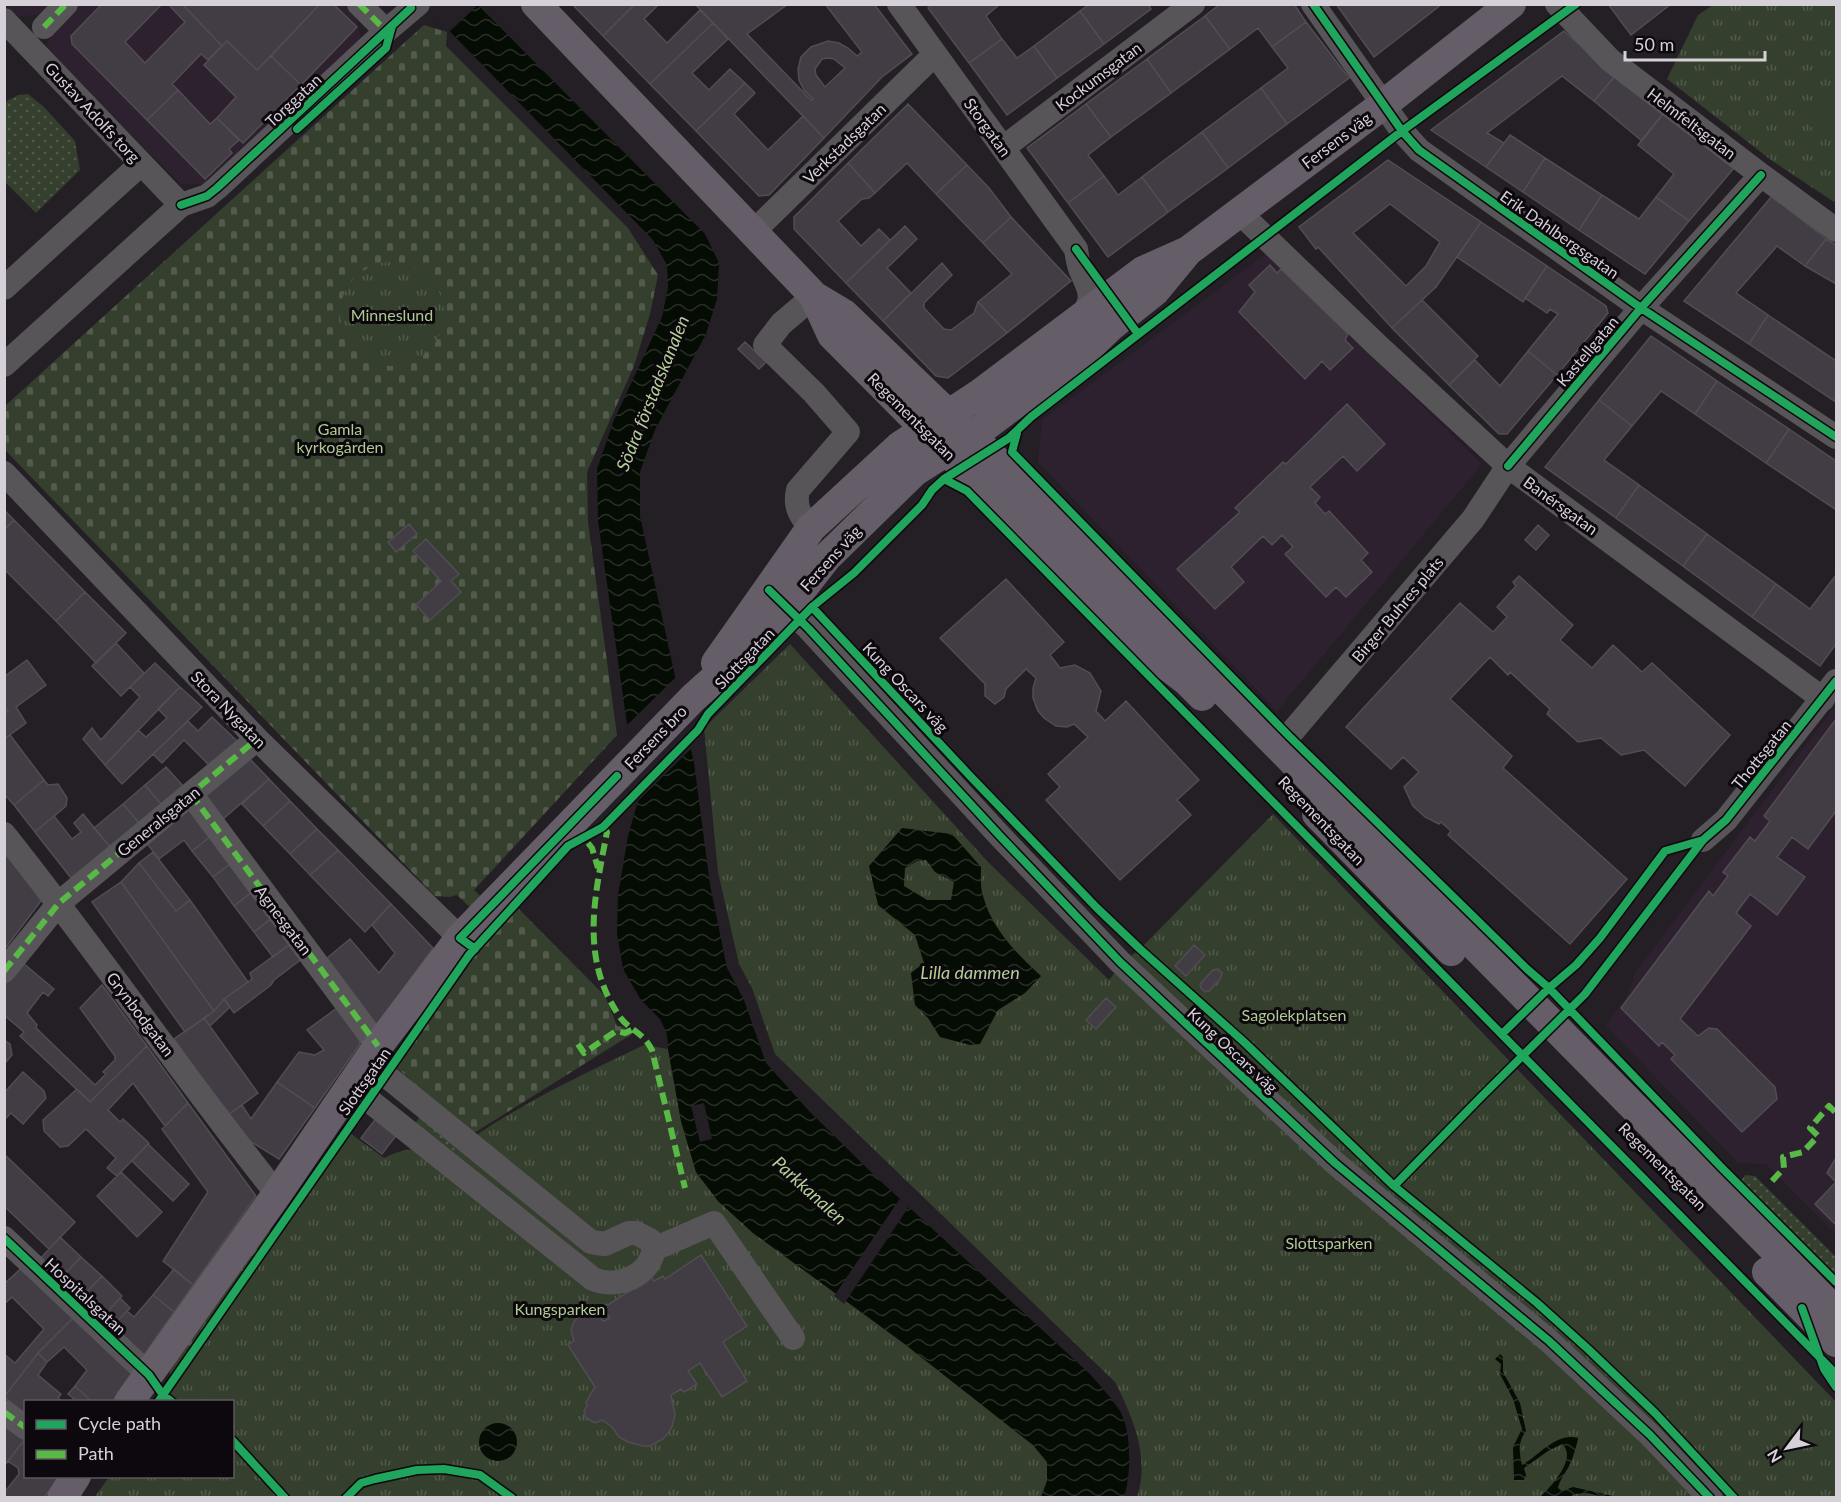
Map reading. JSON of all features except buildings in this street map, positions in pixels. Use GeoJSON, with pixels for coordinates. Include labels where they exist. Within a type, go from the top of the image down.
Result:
{"type":"FeatureCollection","features":[{"type":"Feature","properties":{"kind":"main road","name":"Regementsgatan"},"geometry":{"type":"LineString","coordinates":[[536,4],[814,296],[844,314],[914,383],[948,433],[1141,646],[1186,680],[1836,1342]]}},
{"type":"Feature","properties":{"kind":"main road","name":"Fersens väg"},"geometry":{"type":"LineString","coordinates":[[1095,308],[1143,272],[1188,251],[1240,213],[1511,4]]}},
{"type":"Feature","properties":{"kind":"main road","name":"Fersens väg"},"geometry":{"type":"LineString","coordinates":[[778,599],[794,550],[811,528],[881,462],[900,446],[948,433],[1052,378],[1155,291],[1188,251]]}},
{"type":"Feature","properties":{"kind":"main road","name":"Regementsgatan"},"geometry":{"type":"LineString","coordinates":[[814,296],[832,335],[948,433],[1280,746],[1836,1312]]}},
{"type":"Feature","properties":{"kind":"main road"},"geometry":{"type":"LineString","coordinates":[[948,433],[981,393],[1095,308]]}},
{"type":"Feature","properties":{"kind":"main road","name":"Fersens väg"},"geometry":{"type":"LineString","coordinates":[[693,698],[750,612],[778,599],[827,557],[914,472],[948,433]]}},
{"type":"Feature","properties":{"kind":"main road","name":"Fersens bro"},"geometry":{"type":"LineString","coordinates":[[617,776],[693,698]]}},
{"type":"Feature","properties":{"kind":"main road","name":"Slottsgatan"},"geometry":{"type":"LineString","coordinates":[[130,1400],[277,1194],[373,1053],[460,938],[617,776]]}},
{"type":"Feature","properties":{"kind":"main road"},"geometry":{"type":"LineString","coordinates":[[62,1497],[75,1478]]}},
{"type":"Feature","properties":{"kind":"street"},"geometry":{"type":"LineString","coordinates":[[44,27],[66,4]]}},
{"type":"Feature","properties":{"kind":"street"},"geometry":{"type":"LineString","coordinates":[[359,4],[386,31]]}},
{"type":"Feature","properties":{"kind":"street","name":"Kockumsgatan"},"geometry":{"type":"LineString","coordinates":[[1003,148],[1193,4]]}},
{"type":"Feature","properties":{"kind":"street","name":"Erik Dahlbergsgatan"},"geometry":{"type":"LineString","coordinates":[[1313,4],[1402,131],[1419,150],[1641,308],[1836,437]]}},
{"type":"Feature","properties":{"kind":"street","name":"Helmfeltsgatan"},"geometry":{"type":"LineString","coordinates":[[1557,4],[1610,60],[1836,230]]}},
{"type":"Feature","properties":{"kind":"street","name":"Torggatan"},"geometry":{"type":"LineString","coordinates":[[4,365],[181,206],[207,196],[217,188],[414,6]]}},
{"type":"Feature","properties":{"kind":"street","name":"Storgatan"},"geometry":{"type":"LineString","coordinates":[[906,7],[935,54],[1076,249],[1081,271],[1090,290],[1088,309],[1095,308]]}},
{"type":"Feature","properties":{"kind":"street","name":"Gustav Adolfs torg"},"geometry":{"type":"LineString","coordinates":[[4,20],[50,65],[181,206]]}},
{"type":"Feature","properties":{"kind":"street","name":"Verkstadsgatan"},"geometry":{"type":"LineString","coordinates":[[752,233],[935,54]]}},
{"type":"Feature","properties":{"kind":"street"},"geometry":{"type":"LineString","coordinates":[[4,288],[141,164]]}},
{"type":"Feature","properties":{"kind":"street","name":"Kastellgatan"},"geometry":{"type":"LineString","coordinates":[[1508,466],[1641,308],[1761,175]]}},
{"type":"Feature","properties":{"kind":"street","name":"Banérsgatan"},"geometry":{"type":"LineString","coordinates":[[1240,213],[1377,345],[1508,466],[1830,690]]}},
{"type":"Feature","properties":{"kind":"street"},"geometry":{"type":"LineString","coordinates":[[811,528],[802,518],[795,502],[798,490],[848,432],[814,393],[765,345],[781,324],[814,296]]}},
{"type":"Feature","properties":{"kind":"street","name":"Birger Buhres plats"},"geometry":{"type":"LineString","coordinates":[[1280,746],[1473,519],[1508,466]]}},
{"type":"Feature","properties":{"kind":"street","name":"Stora Nygatan"},"geometry":{"type":"LineString","coordinates":[[4,473],[257,739],[460,938]]}},
{"type":"Feature","properties":{"kind":"street","name":"Kung Oscars väg"},"geometry":{"type":"LineString","coordinates":[[778,599],[809,629],[1120,962],[1335,1163],[1549,1341],[1650,1435],[1710,1497]]}},
{"type":"Feature","properties":{"kind":"street","name":"Thottsgatan"},"geometry":{"type":"LineString","coordinates":[[1703,840],[1726,820],[1830,690]]}},
{"type":"Feature","properties":{"kind":"street","name":"Generalsgatan"},"geometry":{"type":"LineString","coordinates":[[4,971],[59,903],[257,739]]}},
{"type":"Feature","properties":{"kind":"street","name":"Agnesgatan"},"geometry":{"type":"LineString","coordinates":[[191,794],[373,1053],[490,1160],[591,1242],[605,1244]]}},
{"type":"Feature","properties":{"kind":"street","name":"Grynbodgatan"},"geometry":{"type":"LineString","coordinates":[[4,834],[59,903],[244,1153],[277,1194]]}},
{"type":"Feature","properties":{"kind":"street"},"geometry":{"type":"LineString","coordinates":[[351,1086],[507,1208],[593,1279],[604,1284],[611,1284],[627,1280],[643,1270],[649,1264],[654,1250],[650,1240],[636,1233],[629,1233],[599,1248],[591,1259],[593,1279]]}},
{"type":"Feature","properties":{"kind":"street"},"geometry":{"type":"LineString","coordinates":[[465,1176],[490,1160]]}},
{"type":"Feature","properties":{"kind":"street"},"geometry":{"type":"LineString","coordinates":[[507,1208],[531,1193]]}},
{"type":"Feature","properties":{"kind":"street"},"geometry":{"type":"LineString","coordinates":[[654,1250],[714,1224],[793,1338]]}},
{"type":"Feature","properties":{"kind":"street"},"geometry":{"type":"LineString","coordinates":[[546,1240],[570,1225]]}},
{"type":"Feature","properties":{"kind":"street","name":"Hospitalsgatan"},"geometry":{"type":"LineString","coordinates":[[4,1238],[149,1374]]}},
{"type":"Feature","properties":{"kind":"street"},"geometry":{"type":"LineString","coordinates":[[4,1412],[24,1427]]}},
{"type":"Feature","properties":{"kind":"shaded area"},"geometry":{"type":"Polygon","coordinates":[[[5,4],[54,5],[44,14],[15,17],[5,4]]]}},
{"type":"Feature","properties":{"kind":"shaded area"},"geometry":{"type":"Polygon","coordinates":[[[77,4],[345,5],[356,16],[361,42],[215,184],[181,184],[45,51],[55,26],[77,4]]]}},
{"type":"Feature","properties":{"kind":"shaded area"},"geometry":{"type":"Polygon","coordinates":[[[1266,254],[1482,464],[1277,711],[1038,462],[1042,420],[1266,254]]]}},
{"type":"Feature","properties":{"kind":"shaded area"},"geometry":{"type":"Polygon","coordinates":[[[1836,705],[1836,1235],[1766,1164],[1738,1163],[1606,1026],[1625,999],[1637,970],[1836,705]]]}},
{"type":"Feature","properties":{"kind":"green space"},"geometry":{"type":"Polygon","coordinates":[[[1713,5],[1836,5],[1836,199],[1834,202],[1771,160],[1667,79],[1698,15],[1713,5]]]}},
{"type":"Feature","properties":{"kind":"green space","name":"Gamla kyrkogården"},"geometry":{"type":"Polygon","coordinates":[[[424,25],[447,32],[446,46],[628,228],[658,275],[650,314],[634,366],[587,472],[588,522],[617,735],[474,890],[505,919],[517,907],[605,996],[617,1026],[624,1027],[632,1034],[474,1133],[466,1130],[395,1066],[471,958],[494,931],[457,895],[435,896],[5,450],[5,406],[424,25]]]}},
{"type":"Feature","properties":{"kind":"green space"},"geometry":{"type":"Polygon","coordinates":[[[1830,86],[1836,91],[1836,114],[1820,134],[1803,120],[1830,86]]]}},
{"type":"Feature","properties":{"kind":"green space"},"geometry":{"type":"Polygon","coordinates":[[[28,94],[44,107],[75,141],[80,170],[36,213],[5,182],[5,102],[18,95],[28,94]]]}},
{"type":"Feature","properties":{"kind":"green space","name":"Minneslund"},"geometry":{"type":"Polygon","coordinates":[[[392,262],[412,266],[429,277],[440,294],[444,314],[440,334],[429,351],[412,362],[392,366],[372,362],[355,351],[344,334],[340,314],[344,294],[355,277],[372,266],[392,262]]]}},
{"type":"Feature","properties":{"kind":"green space","name":"Slottsparken"},"geometry":{"type":"Polygon","coordinates":[[[790,644],[988,862],[1109,980],[1123,962],[1140,949],[1273,814],[1836,1402],[1836,1497],[1137,1497],[1142,1468],[1138,1438],[1115,1382],[775,1054],[752,988],[739,964],[718,872],[704,728],[790,644]]]}},
{"type":"Feature","properties":{"kind":"green space","name":"Kungsparken"},"geometry":{"type":"Polygon","coordinates":[[[644,1045],[668,1049],[681,1121],[696,1172],[718,1201],[753,1233],[902,1342],[1033,1445],[1047,1462],[1047,1481],[1041,1498],[94,1498],[108,1478],[234,1478],[234,1400],[163,1400],[351,1134],[384,1158],[401,1151],[413,1150],[424,1153],[439,1163],[487,1128],[564,1084],[644,1045]]]}},
{"type":"Feature","properties":{"kind":"green space"},"geometry":{"type":"Polygon","coordinates":[[[421,1115],[476,1159],[462,1167],[412,1128],[421,1115]]]}},
{"type":"Feature","properties":{"kind":"green space"},"geometry":{"type":"Polygon","coordinates":[[[1745,1175],[1755,1176],[1836,1257],[1836,1276],[1741,1181],[1745,1175]]]}},
{"type":"Feature","properties":{"kind":"green space"},"geometry":{"type":"Polygon","coordinates":[[[264,1228],[299,1243],[187,1400],[171,1387],[169,1365],[264,1228]]]}},
{"type":"Feature","properties":{"kind":"water"},"geometry":{"type":"Polygon","coordinates":[[[424,5],[478,5],[705,234],[719,263],[717,299],[706,334],[655,430],[640,472],[640,516],[694,763],[710,885],[727,968],[744,1000],[766,1063],[809,1111],[874,1175],[1090,1374],[1113,1401],[1120,1411],[1127,1430],[1129,1466],[1124,1497],[1041,1497],[1047,1481],[1047,1462],[1033,1445],[902,1342],[753,1233],[718,1201],[696,1172],[681,1121],[667,1034],[660,1019],[641,1000],[623,969],[617,933],[618,895],[628,836],[638,801],[598,521],[597,469],[614,420],[662,317],[668,288],[667,265],[653,240],[424,5]]]}},
{"type":"Feature","properties":{"kind":"water","name":"Lilla dammen"},"geometry":{"type":"Polygon","coordinates":[[[902,828],[952,834],[981,867],[982,893],[992,919],[1014,949],[1041,976],[1025,993],[998,1010],[980,1044],[970,1045],[940,1037],[928,1018],[915,1005],[911,973],[924,963],[915,935],[878,905],[869,866],[902,828]],[[926,860],[917,861],[905,868],[904,886],[927,900],[951,900],[954,882],[935,872],[926,860]]]}},
{"type":"Feature","properties":{"kind":"water"},"geometry":{"type":"Polygon","coordinates":[[[1500,1354],[1503,1357],[1503,1372],[1520,1403],[1526,1431],[1520,1447],[1522,1465],[1562,1438],[1578,1438],[1571,1461],[1558,1488],[1562,1491],[1573,1487],[1617,1497],[1587,1493],[1569,1497],[1540,1497],[1556,1480],[1565,1464],[1566,1450],[1562,1444],[1524,1468],[1526,1475],[1524,1480],[1514,1480],[1513,1447],[1522,1429],[1513,1399],[1500,1374],[1501,1364],[1495,1359],[1500,1354]]]}},
{"type":"Feature","properties":{"kind":"water"},"geometry":{"type":"Polygon","coordinates":[[[498,1423],[511,1429],[517,1442],[511,1455],[498,1461],[485,1455],[479,1442],[485,1429],[498,1423]]]}},
{"type":"Feature","properties":{"kind":"pier"},"geometry":{"type":"Polygon","coordinates":[[[421,4],[478,5],[448,33],[421,4]]]}},
{"type":"Feature","properties":{"kind":"pier"},"geometry":{"type":"Polygon","coordinates":[[[679,674],[694,746],[633,806],[635,801],[624,728],[679,674]]]}},
{"type":"Feature","properties":{"kind":"pier"},"geometry":{"type":"Polygon","coordinates":[[[704,1103],[712,1139],[700,1142],[691,1106],[704,1103]]]}},
{"type":"Feature","properties":{"kind":"pier"},"geometry":{"type":"Polygon","coordinates":[[[901,1197],[910,1205],[844,1304],[834,1296],[901,1197]]]}},
{"type":"Feature","properties":{"kind":"tram line"},"geometry":{"type":"LineString","coordinates":[[1000,836],[1120,962],[1257,1091],[1335,1163],[1549,1341],[1650,1435],[1710,1498]]}},
{"type":"Feature","properties":{"kind":"marked path"},"geometry":{"type":"LineString","coordinates":[[44,27],[66,4]]}},
{"type":"Feature","properties":{"kind":"marked path"},"geometry":{"type":"LineString","coordinates":[[359,4],[386,31]]}},
{"type":"Feature","properties":{"kind":"marked path"},"geometry":{"type":"LineString","coordinates":[[4,971],[59,903],[257,739]]}},
{"type":"Feature","properties":{"kind":"marked path"},"geometry":{"type":"LineString","coordinates":[[191,794],[378,1046]]}},
{"type":"Feature","properties":{"kind":"marked path"},"geometry":{"type":"LineString","coordinates":[[603,827],[607,832],[598,879],[594,926],[599,972],[607,995],[620,1017],[644,1039],[652,1050],[685,1188]]}},
{"type":"Feature","properties":{"kind":"marked path"},"geometry":{"type":"LineString","coordinates":[[588,843],[592,848],[598,868]]}},
{"type":"Feature","properties":{"kind":"marked path"},"geometry":{"type":"LineString","coordinates":[[578,1044],[584,1053],[616,1031],[625,1033],[634,1029]]}},
{"type":"Feature","properties":{"kind":"marked path"},"geometry":{"type":"LineString","coordinates":[[1772,1181],[1784,1168],[1783,1157],[1803,1152],[1818,1136],[1810,1128],[1829,1106],[1836,1113]]}},
{"type":"Feature","properties":{"kind":"marked path"},"geometry":{"type":"LineString","coordinates":[[4,1412],[24,1427]]}},
{"type":"Feature","properties":{"kind":"cycle path"},"geometry":{"type":"LineString","coordinates":[[1313,4],[1402,131],[1419,150],[1641,308],[1836,437]]}},
{"type":"Feature","properties":{"kind":"cycle path"},"geometry":{"type":"LineString","coordinates":[[159,1400],[469,955],[568,846],[603,827],[698,730],[708,714],[812,607],[854,573],[922,505],[932,490],[944,479],[1009,438],[1031,417],[1402,131],[1576,4]]}},
{"type":"Feature","properties":{"kind":"cycle path"},"geometry":{"type":"LineString","coordinates":[[181,205],[207,196],[217,188],[411,8]]}},
{"type":"Feature","properties":{"kind":"cycle path"},"geometry":{"type":"LineString","coordinates":[[297,129],[386,48],[392,26]]}},
{"type":"Feature","properties":{"kind":"cycle path"},"geometry":{"type":"LineString","coordinates":[[1508,466],[1641,308],[1761,175]]}},
{"type":"Feature","properties":{"kind":"cycle path"},"geometry":{"type":"LineString","coordinates":[[1076,249],[1138,334]]}},
{"type":"Feature","properties":{"kind":"cycle path"},"geometry":{"type":"LineString","coordinates":[[1017,433],[1012,452],[1289,736],[1549,988],[1723,1169],[1836,1282]]}},
{"type":"Feature","properties":{"kind":"cycle path"},"geometry":{"type":"LineString","coordinates":[[944,479],[967,491],[1836,1374]]}},
{"type":"Feature","properties":{"kind":"cycle path"},"geometry":{"type":"LineString","coordinates":[[769,590],[809,629],[1120,962],[1335,1163],[1549,1341],[1650,1435],[1710,1498]]}},
{"type":"Feature","properties":{"kind":"cycle path"},"geometry":{"type":"LineString","coordinates":[[812,607],[1097,908],[1244,1042],[1394,1186],[1537,1303],[1588,1349],[1655,1413],[1734,1498]]}},
{"type":"Feature","properties":{"kind":"cycle path"},"geometry":{"type":"LineString","coordinates":[[1394,1186],[1585,994],[1703,840],[1726,820],[1836,681]]}},
{"type":"Feature","properties":{"kind":"cycle path"},"geometry":{"type":"LineString","coordinates":[[475,949],[460,938],[617,776]]}},
{"type":"Feature","properties":{"kind":"cycle path"},"geometry":{"type":"LineString","coordinates":[[1502,1034],[1576,965],[1600,938],[1665,851],[1703,840]]}},
{"type":"Feature","properties":{"kind":"cycle path"},"geometry":{"type":"LineString","coordinates":[[4,1238],[149,1375],[163,1395],[169,1400]]}},
{"type":"Feature","properties":{"kind":"cycle path"},"geometry":{"type":"LineString","coordinates":[[1802,1308],[1824,1369],[1836,1387]]}},
{"type":"Feature","properties":{"kind":"cycle path"},"geometry":{"type":"LineString","coordinates":[[234,1442],[285,1498]]}},
{"type":"Feature","properties":{"kind":"cycle path"},"geometry":{"type":"LineString","coordinates":[[346,1498],[361,1483],[417,1470],[444,1469],[480,1475],[512,1498]]}},
{"type":"Feature","properties":{"kind":"water label","name":"Södra förstadskanalen"},"geometry":{"type":"Point","coordinates":[652,393]}},
{"type":"Feature","properties":{"kind":"water label","name":"Parkkanalen"},"geometry":{"type":"Point","coordinates":[810,1190]}},
{"type":"Feature","properties":{"kind":"park label","name":"Sagolekplatsen"},"geometry":{"type":"Point","coordinates":[1294,1014]}}]}
